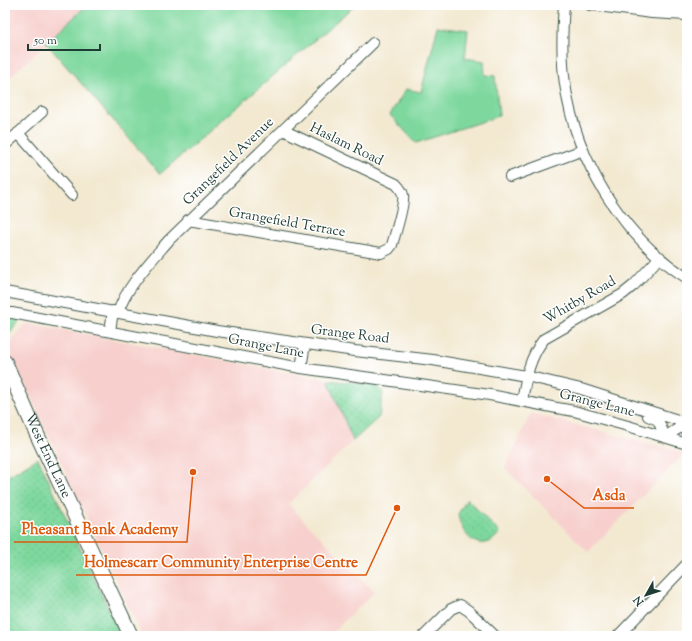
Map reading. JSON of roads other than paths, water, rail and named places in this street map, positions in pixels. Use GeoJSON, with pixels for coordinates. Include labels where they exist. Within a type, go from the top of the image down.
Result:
{"type":"FeatureCollection","features":[{"type":"Feature","properties":{"kind":"street"},"geometry":{"type":"LineString","coordinates":[[564,5],[562,34],[565,84],[572,116],[583,150],[600,185],[621,217],[638,238],[660,258],[687,278]]}},
{"type":"Feature","properties":{"kind":"street"},"geometry":{"type":"LineString","coordinates":[[590,5],[652,13],[687,15]]}},
{"type":"Feature","properties":{"kind":"street","name":"Grangefield Avenue"},"geometry":{"type":"LineString","coordinates":[[110,331],[115,312],[123,298],[169,240],[373,43]]}},
{"type":"Feature","properties":{"kind":"street"},"geometry":{"type":"LineString","coordinates":[[5,145],[42,112]]}},
{"type":"Feature","properties":{"kind":"street","name":"Haslam Road"},"geometry":{"type":"LineString","coordinates":[[283,130],[396,184],[401,189],[404,196],[403,204],[392,245],[389,250],[381,253]]}},
{"type":"Feature","properties":{"kind":"street"},"geometry":{"type":"LineString","coordinates":[[18,133],[72,195]]}},
{"type":"Feature","properties":{"kind":"street"},"geometry":{"type":"LineString","coordinates":[[510,177],[583,150]]}},
{"type":"Feature","properties":{"kind":"street","name":"Grangefield Terrace"},"geometry":{"type":"LineString","coordinates":[[188,220],[381,253]]}},
{"type":"Feature","properties":{"kind":"street","name":"Whitby Road"},"geometry":{"type":"LineString","coordinates":[[526,376],[532,357],[544,339],[623,294],[634,285],[660,258]]}},
{"type":"Feature","properties":{"kind":"street","name":"Grange Road"},"geometry":{"type":"LineString","coordinates":[[5,292],[217,332],[433,360],[526,376],[581,389],[687,423]]}},
{"type":"Feature","properties":{"kind":"street","name":"Grange Lane"},"geometry":{"type":"LineString","coordinates":[[5,313],[110,331],[301,368],[522,401],[574,411],[687,444]]}},
{"type":"Feature","properties":{"kind":"street"},"geometry":{"type":"LineString","coordinates":[[301,368],[305,344]]}},
{"type":"Feature","properties":{"kind":"street","name":"West End Lane"},"geometry":{"type":"LineString","coordinates":[[5,362],[37,436],[131,636]]}},
{"type":"Feature","properties":{"kind":"street"},"geometry":{"type":"LineString","coordinates":[[522,401],[526,376]]}},
{"type":"Feature","properties":{"kind":"street","name":"Grange Lane"},"geometry":{"type":"LineString","coordinates":[[620,401],[634,412],[658,420],[665,437]]}},
{"type":"Feature","properties":{"kind":"street"},"geometry":{"type":"LineString","coordinates":[[665,437],[687,423]]}},
{"type":"Feature","properties":{"kind":"street"},"geometry":{"type":"LineString","coordinates":[[618,636],[687,564]]}},
{"type":"Feature","properties":{"kind":"street"},"geometry":{"type":"LineString","coordinates":[[424,636],[451,608],[460,604],[494,636]]}},
{"type":"Feature","properties":{"kind":"place","name":"Pheasant Bank Academy"},"geometry":{"type":"Point","coordinates":[193,472]}},
{"type":"Feature","properties":{"kind":"place","name":"Asda"},"geometry":{"type":"Point","coordinates":[547,479]}},
{"type":"Feature","properties":{"kind":"place","name":"Holmescarr Community Enterprise Centre"},"geometry":{"type":"Point","coordinates":[397,508]}}]}
